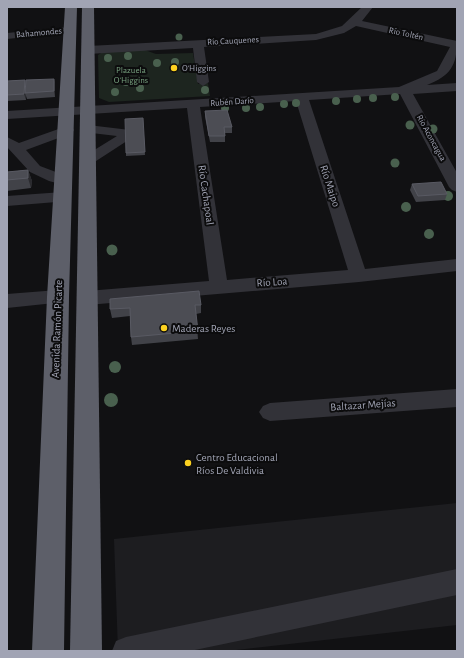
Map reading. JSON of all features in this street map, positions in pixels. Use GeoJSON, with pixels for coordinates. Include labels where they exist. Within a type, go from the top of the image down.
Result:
{"type":"FeatureCollection","features":[{"type":"Feature","properties":{"kind":"highway","name":"Avenida Ramón Picarte"},"geometry":{"type":"LineString","coordinates":[[71,7],[70,30],[78,120],[88,160],[86,651]]}},
{"type":"Feature","properties":{"kind":"highway","name":"Avenida Ramón Picarte"},"geometry":{"type":"LineString","coordinates":[[48,651],[58,297],[64,188],[78,120],[88,50],[88,7]]}},
{"type":"Feature","properties":{"kind":"street","name":"Río Cauquenes"},"geometry":{"type":"LineString","coordinates":[[88,50],[316,37],[342,30],[355,23],[368,7]]}},
{"type":"Feature","properties":{"kind":"street","name":"Río Toltén"},"geometry":{"type":"LineString","coordinates":[[355,23],[457,46]]}},
{"type":"Feature","properties":{"kind":"street","name":"Bahamondes"},"geometry":{"type":"LineString","coordinates":[[7,36],[70,30]]}},
{"type":"Feature","properties":{"kind":"street"},"geometry":{"type":"LineString","coordinates":[[198,43],[203,82]]}},
{"type":"Feature","properties":{"kind":"street"},"geometry":{"type":"LineString","coordinates":[[404,89],[431,79],[442,73],[457,46]]}},
{"type":"Feature","properties":{"kind":"street","name":"Rubén Darío"},"geometry":{"type":"LineString","coordinates":[[7,115],[21,114],[78,120],[118,108],[404,89],[457,87]]}},
{"type":"Feature","properties":{"kind":"street","name":"Río Aconcagua"},"geometry":{"type":"LineString","coordinates":[[404,89],[457,186]]}},
{"type":"Feature","properties":{"kind":"street","name":"Río Maipo"},"geometry":{"type":"LineString","coordinates":[[301,97],[359,276]]}},
{"type":"Feature","properties":{"kind":"street","name":"Río Cachapoal"},"geometry":{"type":"LineString","coordinates":[[193,104],[219,286]]}},
{"type":"Feature","properties":{"kind":"street"},"geometry":{"type":"LineString","coordinates":[[118,108],[136,121],[158,106]]}},
{"type":"Feature","properties":{"kind":"street"},"geometry":{"type":"LineString","coordinates":[[7,124],[21,114]]}},
{"type":"Feature","properties":{"kind":"street"},"geometry":{"type":"LineString","coordinates":[[64,188],[34,168],[12,145],[78,120],[126,135],[88,160]]}},
{"type":"Feature","properties":{"kind":"street"},"geometry":{"type":"LineString","coordinates":[[7,201],[64,188]]}},
{"type":"Feature","properties":{"kind":"street","name":"Río Loa"},"geometry":{"type":"LineString","coordinates":[[87,298],[219,286],[359,276],[457,265]]}},
{"type":"Feature","properties":{"kind":"street"},"geometry":{"type":"LineString","coordinates":[[7,301],[58,297]]}},
{"type":"Feature","properties":{"kind":"street","name":"Baltazar Mejías"},"geometry":{"type":"LineString","coordinates":[[270,412],[457,398]]}},
{"type":"Feature","properties":{"kind":"street"},"geometry":{"type":"LineString","coordinates":[[126,651],[457,582]]}},
{"type":"Feature","properties":{"kind":"shaded area"},"geometry":{"type":"Polygon","coordinates":[[[457,503],[457,625],[227,651],[118,651],[114,539],[457,503]]]}},
{"type":"Feature","properties":{"kind":"green space","name":"Plazuela O’Higgins"},"geometry":{"type":"Polygon","coordinates":[[[142,49],[156,54],[193,53],[198,84],[208,83],[210,96],[109,102],[99,98],[98,55],[106,50],[142,49]]]}},
{"type":"Feature","properties":{"kind":"building"},"geometry":{"type":"Polygon","coordinates":[[[54,79],[54,91],[25,93],[26,80],[54,79]]]}},
{"type":"Feature","properties":{"kind":"building"},"geometry":{"type":"Polygon","coordinates":[[[25,80],[24,94],[7,95],[7,81],[25,80]]]}},
{"type":"Feature","properties":{"kind":"building"},"geometry":{"type":"Polygon","coordinates":[[[227,110],[232,127],[224,127],[225,136],[209,136],[205,111],[227,110]]]}},
{"type":"Feature","properties":{"kind":"building"},"geometry":{"type":"Polygon","coordinates":[[[143,118],[145,152],[126,153],[125,119],[143,118]]]}},
{"type":"Feature","properties":{"kind":"building"},"geometry":{"type":"Polygon","coordinates":[[[28,170],[28,178],[7,180],[7,172],[28,170]]]}},
{"type":"Feature","properties":{"kind":"building"},"geometry":{"type":"Polygon","coordinates":[[[441,182],[447,194],[418,196],[412,184],[441,182]]]}},
{"type":"Feature","properties":{"kind":"building","name":"Maderas Reyes"},"geometry":{"type":"Polygon","coordinates":[[[199,291],[201,305],[195,305],[198,331],[131,337],[130,308],[110,309],[110,299],[199,291]]]}},
{"type":"Feature","properties":{"kind":"place","name":"O’Higgins"},"geometry":{"type":"Point","coordinates":[174,68]}},
{"type":"Feature","properties":{"kind":"place","name":"Maderas Reyes"},"geometry":{"type":"Point","coordinates":[164,328]}},
{"type":"Feature","properties":{"kind":"place","name":"Centro Educacional Ríos De Valdivia"},"geometry":{"type":"Point","coordinates":[188,463]}}]}
